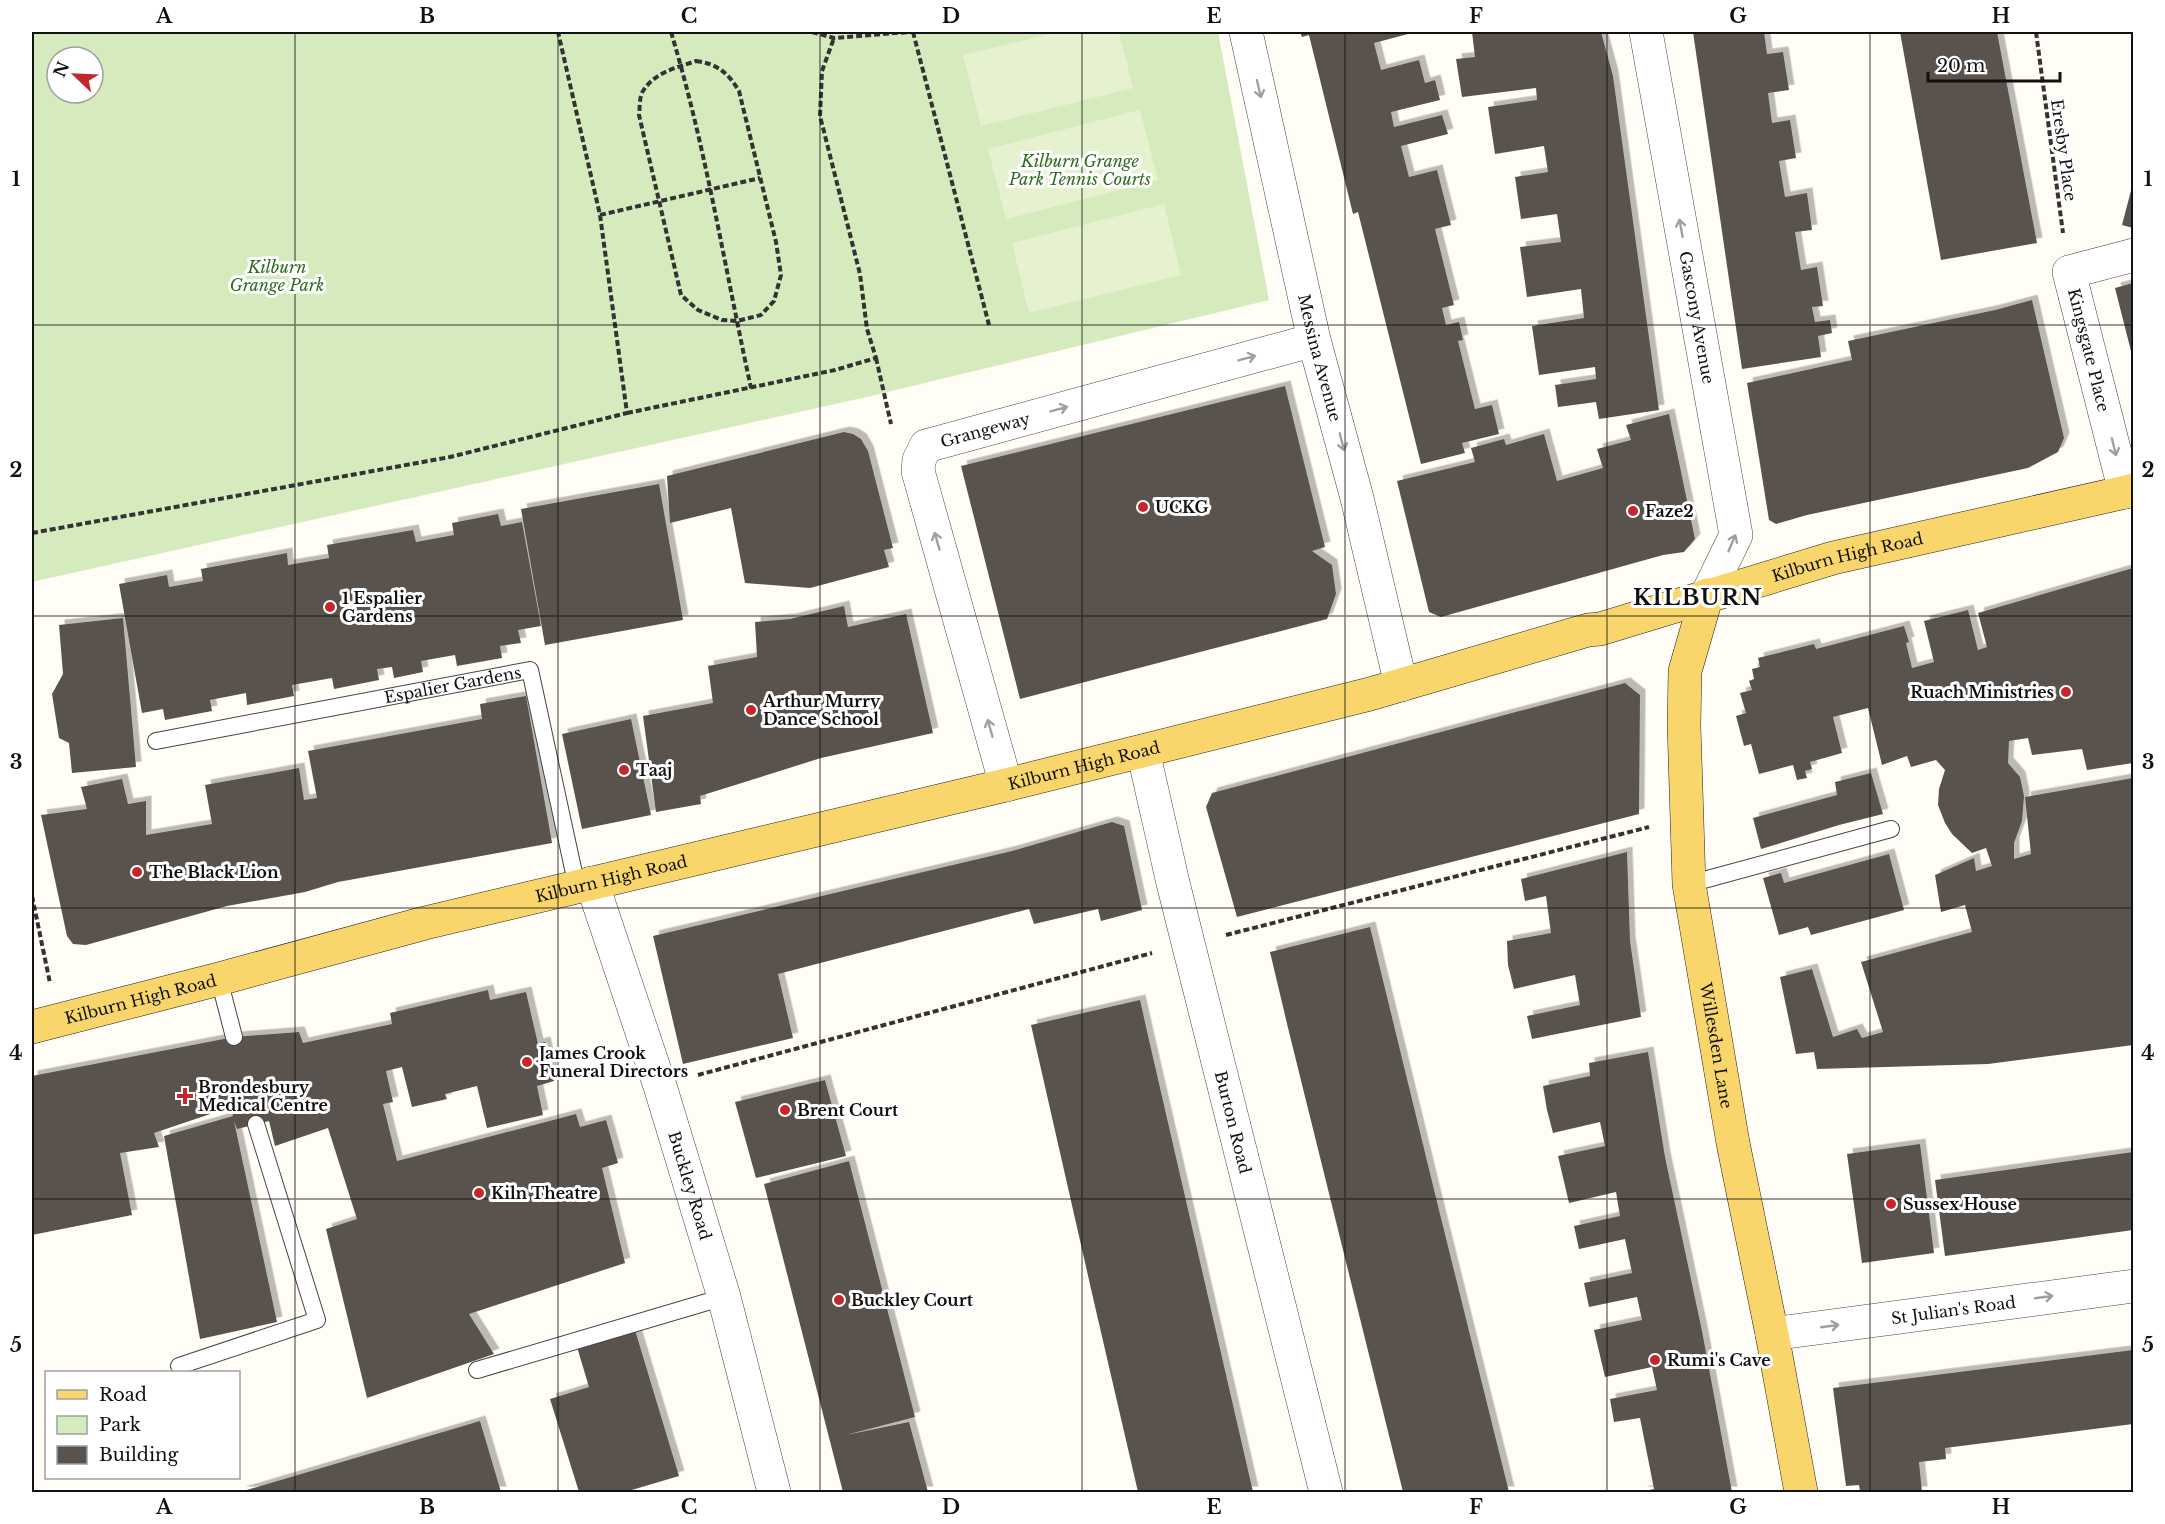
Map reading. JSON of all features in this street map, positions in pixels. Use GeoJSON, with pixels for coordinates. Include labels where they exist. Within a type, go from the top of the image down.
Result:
{"type":"FeatureCollection","features":[{"type":"Feature","properties":{"kind":"main road","name":"Kilburn High Road"},"geometry":{"type":"LineString","coordinates":[[44,1023],[219,979],[425,923],[1006,785],[1401,685],[1588,630],[1600,629],[1833,558],[2129,491]]}},
{"type":"Feature","properties":{"kind":"main road","name":"Willesden Lane"},"geometry":{"type":"LineString","coordinates":[[1707,595],[1685,671],[1684,725],[1689,884],[1733,1143],[1801,1492]]}},
{"type":"Feature","properties":{"kind":"street","name":"Messina Avenue"},"geometry":{"type":"LineString","coordinates":[[1246,32],[1314,340],[1357,498],[1401,685]]}},
{"type":"Feature","properties":{"kind":"street","name":"Gascony Avenue"},"geometry":{"type":"LineString","coordinates":[[1646,32],[1736,535],[1707,595]]}},
{"type":"Feature","properties":{"kind":"street","name":"Kingsgate Place"},"geometry":{"type":"LineString","coordinates":[[2129,491],[2069,272],[2133,255]]}},
{"type":"Feature","properties":{"kind":"street","name":"Grangeway"},"geometry":{"type":"LineString","coordinates":[[919,460],[926,446],[933,443],[1314,340]]}},
{"type":"Feature","properties":{"kind":"street"},"geometry":{"type":"LineString","coordinates":[[919,460],[918,471],[1006,785]]}},
{"type":"Feature","properties":{"kind":"street","name":"Burton Road"},"geometry":{"type":"LineString","coordinates":[[1143,751],[1173,883],[1326,1492]]}},
{"type":"Feature","properties":{"kind":"street","name":"Buckley Road"},"geometry":{"type":"LineString","coordinates":[[585,885],[660,1086],[724,1297],[774,1492]]}},
{"type":"Feature","properties":{"kind":"street","name":"St Julian's Road"},"geometry":{"type":"LineString","coordinates":[[1772,1334],[2133,1286]]}},
{"type":"Feature","properties":{"kind":"lane","name":"Espalier Gardens"},"geometry":{"type":"LineString","coordinates":[[156,741],[530,670],[585,885]]}},
{"type":"Feature","properties":{"kind":"lane"},"geometry":{"type":"LineString","coordinates":[[1689,884],[1892,829]]}},
{"type":"Feature","properties":{"kind":"lane"},"geometry":{"type":"LineString","coordinates":[[219,979],[234,1037]]}},
{"type":"Feature","properties":{"kind":"lane"},"geometry":{"type":"LineString","coordinates":[[179,1366],[317,1320],[256,1124]]}},
{"type":"Feature","properties":{"kind":"lane"},"geometry":{"type":"LineString","coordinates":[[477,1370],[724,1297]]}},
{"type":"Feature","properties":{"kind":"path"},"geometry":{"type":"LineString","coordinates":[[558,32],[600,215],[627,413]]}},
{"type":"Feature","properties":{"kind":"path"},"geometry":{"type":"LineString","coordinates":[[671,32],[710,189],[751,388]]}},
{"type":"Feature","properties":{"kind":"path"},"geometry":{"type":"LineString","coordinates":[[812,32],[834,38],[911,32],[989,325]]}},
{"type":"Feature","properties":{"kind":"path","name":"Eresby Place"},"geometry":{"type":"LineString","coordinates":[[2036,32],[2069,272]]}},
{"type":"Feature","properties":{"kind":"path"},"geometry":{"type":"LineString","coordinates":[[834,38],[822,71],[819,116],[860,274],[867,329],[876,358],[899,460],[919,460]]}},
{"type":"Feature","properties":{"kind":"path"},"geometry":{"type":"LineString","coordinates":[[696,61],[709,62],[729,75],[739,91],[776,242],[781,274],[774,301],[762,315],[737,321],[722,320],[698,310],[681,295],[639,115],[641,93],[664,72],[681,66],[696,61]]}},
{"type":"Feature","properties":{"kind":"path"},"geometry":{"type":"LineString","coordinates":[[600,215],[760,178]]}},
{"type":"Feature","properties":{"kind":"path"},"geometry":{"type":"LineString","coordinates":[[32,533],[450,457],[627,413],[751,388],[876,358]]}},
{"type":"Feature","properties":{"kind":"path"},"geometry":{"type":"LineString","coordinates":[[32,896],[44,1023]]}},
{"type":"Feature","properties":{"kind":"green space","name":"Kilburn Grange Park"},"geometry":{"type":"Polygon","coordinates":[[[32,32],[1218,32],[1269,300],[871,396],[32,582],[32,32]]]}},
{"type":"Feature","properties":{"kind":"green space"},"geometry":{"type":"Polygon","coordinates":[[[1058,32],[1119,32],[1133,88],[981,126],[963,55],[1058,32]]]}},
{"type":"Feature","properties":{"kind":"green space","name":"Kilburn Grange Park Tennis Courts"},"geometry":{"type":"Polygon","coordinates":[[[1140,110],[1158,180],[1006,219],[988,149],[1140,110]]]}},
{"type":"Feature","properties":{"kind":"green space"},"geometry":{"type":"Polygon","coordinates":[[[1164,204],[1181,275],[1029,313],[1012,243],[1164,204]]]}},
{"type":"Feature","properties":{"kind":"building"},"geometry":{"type":"Polygon","coordinates":[[[1300,32],[1408,32],[1408,34],[1374,43],[1381,70],[1419,60],[1425,83],[1435,80],[1440,100],[1391,112],[1394,127],[1442,115],[1448,134],[1401,146],[1409,177],[1437,170],[1451,225],[1435,229],[1454,305],[1442,308],[1446,325],[1459,322],[1463,340],[1458,341],[1475,409],[1492,405],[1499,434],[1462,443],[1465,453],[1421,464],[1358,212],[1353,214],[1309,35],[1302,37],[1300,32]]]}},
{"type":"Feature","properties":{"kind":"building"},"geometry":{"type":"Polygon","coordinates":[[[1472,32],[1601,32],[1613,76],[1659,410],[1599,419],[1596,402],[1558,407],[1555,385],[1596,379],[1595,367],[1539,375],[1532,326],[1584,318],[1581,289],[1527,297],[1520,247],[1561,242],[1557,214],[1521,219],[1515,177],[1548,172],[1544,146],[1495,154],[1488,107],[1537,100],[1536,88],[1462,97],[1456,59],[1475,57],[1472,32]]]}},
{"type":"Feature","properties":{"kind":"building"},"geometry":{"type":"Polygon","coordinates":[[[1693,32],[1764,32],[1767,54],[1783,52],[1789,90],[1768,93],[1772,123],[1790,120],[1796,158],[1779,161],[1785,197],[1807,193],[1812,230],[1795,232],[1801,270],[1817,267],[1823,306],[1812,307],[1815,322],[1830,320],[1832,333],[1818,336],[1821,357],[1742,369],[1693,32]]]}},
{"type":"Feature","properties":{"kind":"building"},"geometry":{"type":"Polygon","coordinates":[[[1900,32],[1997,32],[2037,243],[1941,260],[1900,32]]]}},
{"type":"Feature","properties":{"kind":"building"},"geometry":{"type":"Polygon","coordinates":[[[2133,183],[2133,228],[2122,225],[2133,183]]]}},
{"type":"Feature","properties":{"kind":"building"},"geometry":{"type":"Polygon","coordinates":[[[2133,283],[2133,359],[2115,288],[2133,283]]]}},
{"type":"Feature","properties":{"kind":"building"},"geometry":{"type":"Polygon","coordinates":[[[2032,300],[2064,438],[2058,452],[2028,468],[1807,515],[1776,524],[1769,520],[1747,383],[1852,360],[1848,341],[2032,300]]]}},
{"type":"Feature","properties":{"kind":"building","name":"UCKG"},"geometry":{"type":"Polygon","coordinates":[[[1285,386],[1325,547],[1312,551],[1332,565],[1336,594],[1327,619],[1020,699],[961,466],[1285,386]]]}},
{"type":"Feature","properties":{"kind":"building"},"geometry":{"type":"Polygon","coordinates":[[[1669,414],[1695,539],[1684,552],[1663,555],[1441,617],[1429,612],[1397,481],[1475,462],[1471,448],[1504,439],[1506,445],[1544,434],[1557,481],[1603,468],[1597,449],[1631,440],[1626,425],[1669,414]]]}},
{"type":"Feature","properties":{"kind":"building"},"geometry":{"type":"Polygon","coordinates":[[[844,432],[861,439],[868,451],[893,548],[884,550],[889,567],[810,588],[745,583],[731,508],[670,523],[667,476],[844,432]]]}},
{"type":"Feature","properties":{"kind":"building"},"geometry":{"type":"Polygon","coordinates":[[[659,484],[683,620],[545,645],[521,509],[659,484]]]}},
{"type":"Feature","properties":{"kind":"building","name":"1 Espalier Gardens"},"geometry":{"type":"Polygon","coordinates":[[[498,514],[501,526],[522,522],[541,626],[518,630],[521,643],[500,646],[502,658],[457,666],[455,655],[421,661],[423,672],[394,678],[392,667],[377,669],[379,680],[334,689],[332,678],[292,685],[294,696],[247,705],[246,693],[210,700],[212,711],[165,720],[163,709],[142,713],[119,584],[167,575],[169,587],[203,581],[201,569],[287,553],[288,565],[329,558],[327,545],[413,530],[416,542],[454,535],[452,523],[498,514]]]}},
{"type":"Feature","properties":{"kind":"building"},"geometry":{"type":"Polygon","coordinates":[[[2133,568],[2133,763],[2087,770],[2082,749],[2032,755],[2028,738],[2009,741],[2008,763],[2020,777],[2024,796],[2022,821],[2014,843],[2014,859],[2031,854],[2025,797],[2133,778],[2133,1045],[1988,1064],[1817,1069],[1814,1052],[1796,1054],[1780,977],[1812,969],[1833,1037],[1857,1029],[1862,1038],[1883,1032],[1861,962],[1972,932],[1965,905],[1941,912],[1935,875],[1974,858],[1976,871],[1992,866],[1986,848],[1972,853],[1952,834],[1945,823],[1938,805],[1939,789],[1945,770],[1936,760],[1911,767],[1907,756],[1882,765],[1868,708],[1833,717],[1842,753],[1810,762],[1812,769],[1805,771],[1807,778],[1797,780],[1793,765],[1759,774],[1751,744],[1744,746],[1736,716],[1746,713],[1740,693],[1752,690],[1749,681],[1754,679],[1752,669],[1760,667],[1758,658],[1814,644],[1816,649],[1904,626],[1909,642],[1906,643],[1912,668],[1934,662],[1924,621],[1968,610],[1978,650],[1987,647],[1978,613],[2133,568]]]}},
{"type":"Feature","properties":{"kind":"building"},"geometry":{"type":"Polygon","coordinates":[[[844,606],[848,627],[906,614],[933,733],[821,758],[700,796],[701,804],[656,812],[643,716],[713,703],[708,666],[757,657],[755,622],[790,619],[844,606]]]}},
{"type":"Feature","properties":{"kind":"building"},"geometry":{"type":"Polygon","coordinates":[[[123,618],[136,767],[72,773],[69,743],[59,738],[52,694],[63,674],[59,625],[123,618]]]}},
{"type":"Feature","properties":{"kind":"building"},"geometry":{"type":"Polygon","coordinates":[[[1625,683],[1640,695],[1639,814],[1237,917],[1206,807],[1212,793],[1625,683]]]}},
{"type":"Feature","properties":{"kind":"building"},"geometry":{"type":"Polygon","coordinates":[[[526,696],[552,843],[338,882],[305,892],[227,906],[86,945],[73,944],[67,936],[41,815],[87,809],[81,787],[122,779],[128,804],[146,801],[146,835],[212,824],[205,785],[299,768],[304,800],[317,798],[308,751],[482,719],[480,704],[526,696]]]}},
{"type":"Feature","properties":{"kind":"building"},"geometry":{"type":"Polygon","coordinates":[[[631,719],[651,815],[582,829],[562,734],[631,719]]]}},
{"type":"Feature","properties":{"kind":"building"},"geometry":{"type":"Polygon","coordinates":[[[1871,773],[1883,814],[1761,849],[1753,818],[1837,795],[1835,782],[1871,773]]]}},
{"type":"Feature","properties":{"kind":"building"},"geometry":{"type":"Polygon","coordinates":[[[1112,822],[1124,826],[1142,910],[1101,921],[1098,909],[1034,924],[1029,909],[778,974],[793,1038],[683,1064],[653,936],[1012,851],[1112,822]]]}},
{"type":"Feature","properties":{"kind":"building"},"geometry":{"type":"Polygon","coordinates":[[[1627,852],[1630,941],[1641,1017],[1532,1039],[1527,1016],[1580,1005],[1575,975],[1514,989],[1508,965],[1507,941],[1551,933],[1546,896],[1525,901],[1521,879],[1627,852]]]}},
{"type":"Feature","properties":{"kind":"building"},"geometry":{"type":"Polygon","coordinates":[[[1889,854],[1904,910],[1811,935],[1808,927],[1779,935],[1763,878],[1781,873],[1784,883],[1889,854]]]}},
{"type":"Feature","properties":{"kind":"building"},"geometry":{"type":"Polygon","coordinates":[[[1370,927],[1509,1492],[1403,1492],[1289,1032],[1270,952],[1370,927]]]}},
{"type":"Feature","properties":{"kind":"building"},"geometry":{"type":"Polygon","coordinates":[[[488,990],[490,1000],[526,992],[538,1044],[545,1042],[554,1081],[537,1086],[543,1115],[487,1128],[477,1086],[445,1094],[447,1099],[412,1107],[402,1067],[386,1071],[393,1102],[383,1104],[397,1161],[576,1114],[580,1127],[606,1120],[618,1163],[602,1168],[625,1263],[469,1314],[494,1354],[367,1398],[326,1229],[357,1219],[328,1128],[275,1146],[269,1121],[237,1129],[234,1121],[277,1322],[200,1339],[164,1136],[233,1116],[231,1107],[154,1133],[159,1147],[120,1153],[132,1215],[32,1235],[32,1076],[234,1037],[299,1032],[303,1043],[392,1024],[390,1013],[488,990]]]}},
{"type":"Feature","properties":{"kind":"building"},"geometry":{"type":"Polygon","coordinates":[[[1140,1000],[1253,1492],[1138,1492],[1094,1302],[1031,1025],[1140,1000]]]}},
{"type":"Feature","properties":{"kind":"building"},"geometry":{"type":"Polygon","coordinates":[[[1648,1052],[1665,1157],[1702,1331],[1732,1492],[1641,1492],[1654,1489],[1640,1418],[1614,1422],[1610,1399],[1657,1390],[1652,1367],[1605,1377],[1594,1330],[1642,1320],[1637,1297],[1589,1307],[1584,1283],[1632,1273],[1625,1239],[1579,1249],[1574,1226],[1620,1216],[1616,1192],[1569,1203],[1558,1156],[1605,1146],[1600,1122],[1553,1133],[1547,1110],[1543,1086],[1590,1076],[1589,1063],[1648,1052]]]}},
{"type":"Feature","properties":{"kind":"building"},"geometry":{"type":"Polygon","coordinates":[[[825,1080],[846,1156],[756,1178],[735,1102],[825,1080]]]}},
{"type":"Feature","properties":{"kind":"building","name":"Sussex House"},"geometry":{"type":"Polygon","coordinates":[[[1920,1144],[1934,1253],[1862,1263],[1847,1154],[1920,1144]]]}},
{"type":"Feature","properties":{"kind":"building"},"geometry":{"type":"Polygon","coordinates":[[[2133,1152],[2133,1230],[1945,1256],[1935,1180],[2133,1152]]]}},
{"type":"Feature","properties":{"kind":"building","name":"Buckley Court"},"geometry":{"type":"Polygon","coordinates":[[[849,1161],[915,1417],[846,1435],[909,1422],[928,1492],[843,1492],[764,1184],[849,1161]]]}},
{"type":"Feature","properties":{"kind":"building"},"geometry":{"type":"Polygon","coordinates":[[[635,1330],[679,1476],[625,1492],[579,1492],[550,1399],[589,1387],[577,1347],[635,1330]]]}},
{"type":"Feature","properties":{"kind":"building"},"geometry":{"type":"Polygon","coordinates":[[[2133,1350],[2133,1424],[1945,1448],[1946,1459],[1919,1462],[1922,1492],[1860,1492],[1859,1485],[1846,1486],[1833,1388],[2133,1350]]]}},
{"type":"Feature","properties":{"kind":"building"},"geometry":{"type":"Polygon","coordinates":[[[480,1421],[501,1492],[240,1492],[480,1421]]]}},
{"type":"Feature","properties":{"kind":"place","name":"UCKG"},"geometry":{"type":"Point","coordinates":[1143,507]}},
{"type":"Feature","properties":{"kind":"place","name":"Faze2"},"geometry":{"type":"Point","coordinates":[1633,511]}},
{"type":"Feature","properties":{"kind":"place","name":"1 Espalier Gardens"},"geometry":{"type":"Point","coordinates":[330,607]}},
{"type":"Feature","properties":{"kind":"place","name":"Ruach Ministries"},"geometry":{"type":"Point","coordinates":[2066,692]}},
{"type":"Feature","properties":{"kind":"place","name":"Arthur Murry Dance School"},"geometry":{"type":"Point","coordinates":[751,710]}},
{"type":"Feature","properties":{"kind":"place","name":"Taaj"},"geometry":{"type":"Point","coordinates":[624,770]}},
{"type":"Feature","properties":{"kind":"place","name":"The Black Lion"},"geometry":{"type":"Point","coordinates":[137,872]}},
{"type":"Feature","properties":{"kind":"place","name":"James Crook Funeral Directors"},"geometry":{"type":"Point","coordinates":[527,1062]}},
{"type":"Feature","properties":{"kind":"place","name":"Brondesbury Medical Centre"},"geometry":{"type":"Point","coordinates":[185,1096]}},
{"type":"Feature","properties":{"kind":"place","name":"Brent Court"},"geometry":{"type":"Point","coordinates":[785,1110]}},
{"type":"Feature","properties":{"kind":"place","name":"Kiln Theatre"},"geometry":{"type":"Point","coordinates":[479,1193]}},
{"type":"Feature","properties":{"kind":"place","name":"Sussex House"},"geometry":{"type":"Point","coordinates":[1891,1204]}},
{"type":"Feature","properties":{"kind":"place","name":"Buckley Court"},"geometry":{"type":"Point","coordinates":[839,1300]}},
{"type":"Feature","properties":{"kind":"place","name":"Rumi's Cave"},"geometry":{"type":"Point","coordinates":[1655,1360]}},
{"type":"Feature","properties":{"kind":"district","name":"KILBURN"},"geometry":{"type":"Point","coordinates":[1698,597]}}]}
